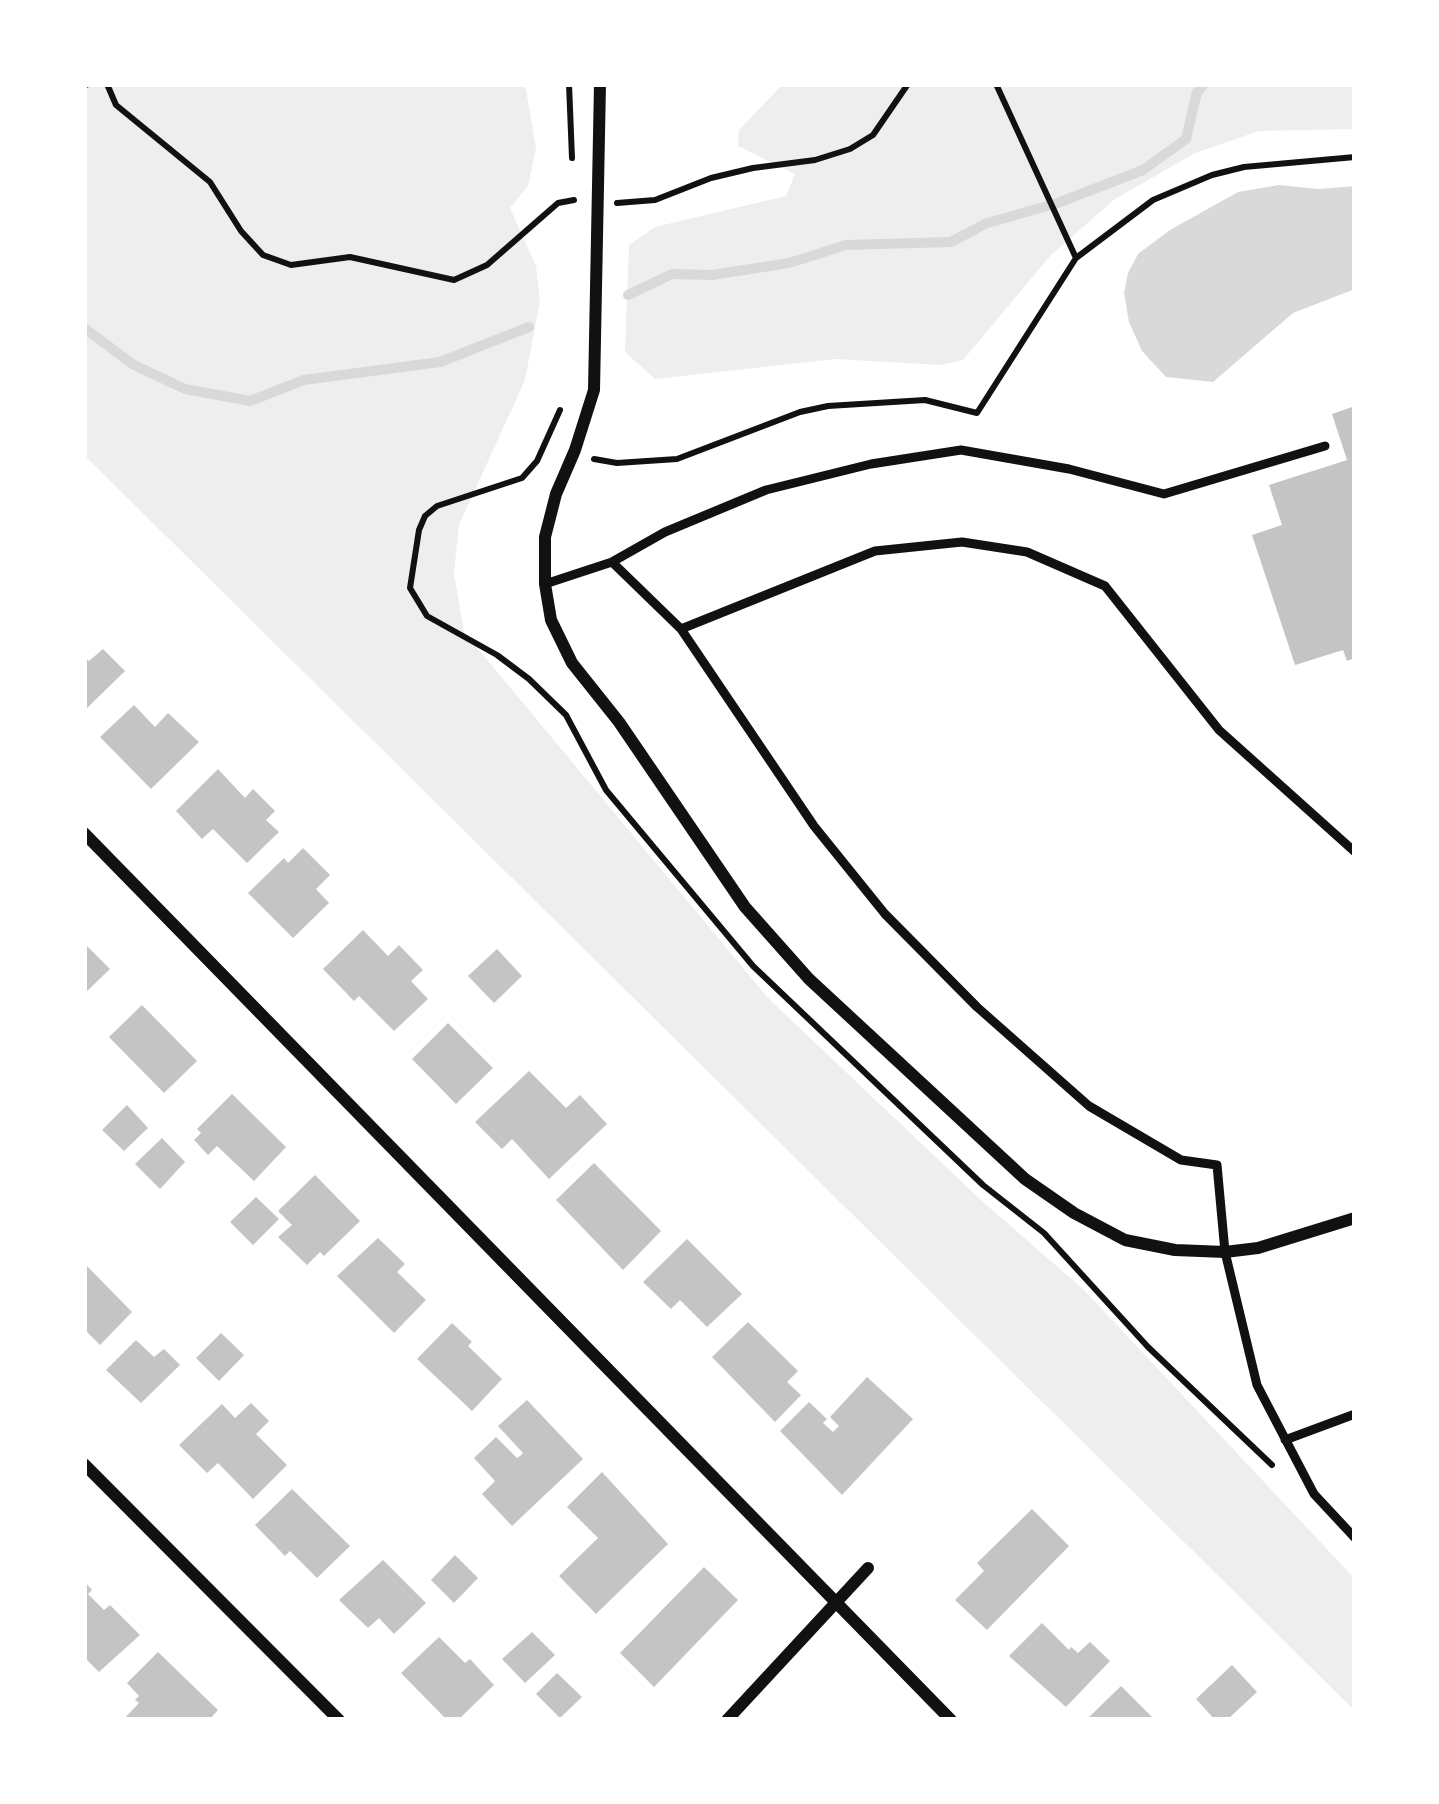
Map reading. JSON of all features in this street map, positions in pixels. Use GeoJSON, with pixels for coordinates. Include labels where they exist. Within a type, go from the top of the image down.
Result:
{"type":"FeatureCollection","features":[{"type":"Feature","properties":{"kind":"street"},"geometry":{"type":"LineString","coordinates":[[601,84],[594,390],[545,537],[551,620],[572,663],[619,722],[746,908],[809,979],[1025,1179],[1074,1213],[1126,1240],[1174,1250],[1258,1248],[1355,1218]]}},
{"type":"Feature","properties":{"kind":"street"},"geometry":{"type":"LineString","coordinates":[[84,833],[951,1720]]}},
{"type":"Feature","properties":{"kind":"street"},"geometry":{"type":"LineString","coordinates":[[84,1464],[339,1720]]}},
{"type":"Feature","properties":{"kind":"street"},"geometry":{"type":"LineString","coordinates":[[727,1720],[868,1568]]}},
{"type":"Feature","properties":{"kind":"lane"},"geometry":{"type":"LineString","coordinates":[[545,584],[612,562],[664,532],[766,490],[871,464],[962,450],[1069,469],[1164,494],[1325,446]]}},
{"type":"Feature","properties":{"kind":"lane"},"geometry":{"type":"LineString","coordinates":[[681,629],[875,551],[962,542],[1027,552],[1106,586],[1219,730],[1355,852]]}},
{"type":"Feature","properties":{"kind":"lane"},"geometry":{"type":"LineString","coordinates":[[612,562],[681,629],[814,826],[885,914],[977,1007],[1089,1106],[1181,1160],[1217,1165],[1225,1252],[1257,1385],[1314,1494],[1355,1538]]}},
{"type":"Feature","properties":{"kind":"lane"},"geometry":{"type":"LineString","coordinates":[[1286,1440],[1355,1414]]}},
{"type":"Feature","properties":{"kind":"path"},"geometry":{"type":"LineString","coordinates":[[107,84],[116,105],[210,182],[263,255],[291,265],[350,257],[454,280],[487,265],[558,203],[656,200],[711,178],[815,160],[850,149],[873,135],[908,84]]}},
{"type":"Feature","properties":{"kind":"path"},"geometry":{"type":"LineString","coordinates":[[569,84],[573,200]]}},
{"type":"Feature","properties":{"kind":"path"},"geometry":{"type":"LineString","coordinates":[[996,84],[1076,258]]}},
{"type":"Feature","properties":{"kind":"path"},"geometry":{"type":"LineString","coordinates":[[548,439],[598,461],[677,459],[800,412],[873,401],[925,400],[977,413],[1076,258],[1154,200],[1244,166],[1355,157]]}},
{"type":"Feature","properties":{"kind":"path"},"geometry":{"type":"LineString","coordinates":[[565,400],[537,461],[521,478],[436,506],[425,516],[410,588],[427,616],[530,679],[566,716],[606,790],[753,966],[983,1185],[1044,1233],[1133,1332],[1282,1476]]}},
{"type":"Feature","properties":{"kind":"shaded area"},"geometry":{"type":"Polygon","coordinates":[[[84,84],[525,84],[536,148],[528,186],[510,208],[536,266],[540,301],[525,380],[459,525],[454,573],[464,632],[769,999],[983,1202],[1083,1289],[1355,1579],[1355,1711],[84,455],[84,84]]]}},
{"type":"Feature","properties":{"kind":"shaded area"},"geometry":{"type":"Polygon","coordinates":[[[783,84],[1355,84],[1355,129],[1259,131],[1195,153],[1115,199],[1051,255],[963,360],[940,365],[835,359],[655,379],[625,352],[629,245],[655,227],[786,196],[795,174],[738,146],[739,130],[783,84]]]}},
{"type":"Feature","properties":{"kind":"shaded area"},"geometry":{"type":"Polygon","coordinates":[[[1279,185],[1355,186],[1355,289],[1293,313],[1213,382],[1166,377],[1142,351],[1129,322],[1124,293],[1138,254],[1238,192],[1279,185]]]}},
{"type":"Feature","properties":{"kind":"building"},"geometry":{"type":"Polygon","coordinates":[[[1355,406],[1355,658],[1347,661],[1343,650],[1295,665],[1252,535],[1282,525],[1269,485],[1347,460],[1332,414],[1355,406]]]}},
{"type":"Feature","properties":{"kind":"building"},"geometry":{"type":"Polygon","coordinates":[[[103,649],[125,671],[84,711],[84,656],[89,661],[103,649]]]}},
{"type":"Feature","properties":{"kind":"building"},"geometry":{"type":"Polygon","coordinates":[[[134,705],[155,727],[168,713],[199,742],[151,789],[100,737],[134,705]]]}},
{"type":"Feature","properties":{"kind":"building"},"geometry":{"type":"Polygon","coordinates":[[[218,769],[245,798],[253,789],[275,811],[266,820],[279,832],[247,863],[213,829],[202,839],[176,811],[218,769]]]}},
{"type":"Feature","properties":{"kind":"building"},"geometry":{"type":"Polygon","coordinates":[[[303,848],[330,875],[316,889],[329,903],[293,938],[248,893],[284,858],[288,863],[303,848]]]}},
{"type":"Feature","properties":{"kind":"building"},"geometry":{"type":"Polygon","coordinates":[[[363,930],[388,956],[399,945],[423,970],[411,981],[428,999],[394,1031],[359,996],[354,1001],[323,969],[363,930]]]}},
{"type":"Feature","properties":{"kind":"building"},"geometry":{"type":"Polygon","coordinates":[[[84,943],[110,969],[84,994],[84,943]]]}},
{"type":"Feature","properties":{"kind":"building"},"geometry":{"type":"Polygon","coordinates":[[[497,949],[522,976],[494,1003],[468,976],[497,949]]]}},
{"type":"Feature","properties":{"kind":"building"},"geometry":{"type":"Polygon","coordinates":[[[142,1005],[197,1061],[164,1093],[109,1037],[142,1005]]]}},
{"type":"Feature","properties":{"kind":"building"},"geometry":{"type":"Polygon","coordinates":[[[448,1023],[493,1068],[456,1104],[412,1059],[448,1023]]]}},
{"type":"Feature","properties":{"kind":"building"},"geometry":{"type":"Polygon","coordinates":[[[529,1071],[566,1108],[580,1095],[607,1124],[549,1179],[512,1139],[502,1149],[475,1122],[529,1071]]]}},
{"type":"Feature","properties":{"kind":"building"},"geometry":{"type":"Polygon","coordinates":[[[232,1094],[286,1147],[254,1181],[217,1146],[208,1155],[194,1140],[201,1133],[197,1129],[232,1094]]]}},
{"type":"Feature","properties":{"kind":"building"},"geometry":{"type":"Polygon","coordinates":[[[127,1105],[148,1128],[124,1151],[102,1130],[127,1105]]]}},
{"type":"Feature","properties":{"kind":"building"},"geometry":{"type":"Polygon","coordinates":[[[162,1138],[185,1162],[160,1189],[135,1164],[162,1138]]]}},
{"type":"Feature","properties":{"kind":"building"},"geometry":{"type":"Polygon","coordinates":[[[594,1163],[661,1231],[623,1270],[556,1200],[594,1163]]]}},
{"type":"Feature","properties":{"kind":"building"},"geometry":{"type":"Polygon","coordinates":[[[315,1175],[360,1221],[324,1256],[320,1252],[307,1265],[278,1237],[292,1225],[278,1211],[315,1175]]]}},
{"type":"Feature","properties":{"kind":"building"},"geometry":{"type":"Polygon","coordinates":[[[256,1197],[279,1219],[253,1245],[230,1222],[256,1197]]]}},
{"type":"Feature","properties":{"kind":"building"},"geometry":{"type":"Polygon","coordinates":[[[378,1238],[405,1264],[397,1272],[426,1300],[394,1333],[337,1276],[378,1238]]]}},
{"type":"Feature","properties":{"kind":"building"},"geometry":{"type":"Polygon","coordinates":[[[687,1239],[742,1294],[707,1327],[680,1300],[671,1309],[643,1282],[687,1239]]]}},
{"type":"Feature","properties":{"kind":"building"},"geometry":{"type":"Polygon","coordinates":[[[84,1263],[132,1312],[100,1345],[84,1329],[84,1263]]]}},
{"type":"Feature","properties":{"kind":"building"},"geometry":{"type":"Polygon","coordinates":[[[748,1322],[798,1371],[787,1382],[801,1395],[775,1422],[712,1357],[748,1322]]]}},
{"type":"Feature","properties":{"kind":"building"},"geometry":{"type":"Polygon","coordinates":[[[452,1323],[502,1379],[472,1411],[417,1359],[452,1323]]]}},
{"type":"Feature","properties":{"kind":"building"},"geometry":{"type":"Polygon","coordinates":[[[221,1333],[244,1355],[219,1381],[196,1358],[221,1333]]]}},
{"type":"Feature","properties":{"kind":"building"},"geometry":{"type":"Polygon","coordinates":[[[136,1340],[154,1357],[164,1349],[180,1365],[141,1403],[106,1370],[136,1340]]]}},
{"type":"Feature","properties":{"kind":"building"},"geometry":{"type":"Polygon","coordinates":[[[867,1377],[913,1419],[842,1495],[780,1431],[809,1402],[833,1432],[839,1426],[830,1417],[867,1377]]]}},
{"type":"Feature","properties":{"kind":"building"},"geometry":{"type":"Polygon","coordinates":[[[527,1400],[583,1459],[512,1526],[482,1494],[495,1481],[474,1458],[496,1437],[517,1458],[523,1453],[498,1426],[527,1400]]]}},
{"type":"Feature","properties":{"kind":"building"},"geometry":{"type":"Polygon","coordinates":[[[251,1403],[269,1421],[256,1434],[287,1465],[253,1499],[218,1463],[207,1473],[179,1445],[222,1404],[235,1418],[251,1403]]]}},
{"type":"Feature","properties":{"kind":"building"},"geometry":{"type":"Polygon","coordinates":[[[602,1472],[668,1544],[596,1614],[559,1576],[598,1538],[567,1507],[602,1472]]]}},
{"type":"Feature","properties":{"kind":"building"},"geometry":{"type":"Polygon","coordinates":[[[292,1489],[350,1546],[317,1578],[290,1551],[285,1556],[255,1525],[292,1489]]]}},
{"type":"Feature","properties":{"kind":"building"},"geometry":{"type":"Polygon","coordinates":[[[1032,1509],[1069,1546],[987,1630],[955,1600],[984,1571],[977,1563],[1032,1509]]]}},
{"type":"Feature","properties":{"kind":"building"},"geometry":{"type":"Polygon","coordinates":[[[455,1555],[478,1578],[454,1603],[431,1580],[455,1555]]]}},
{"type":"Feature","properties":{"kind":"building"},"geometry":{"type":"Polygon","coordinates":[[[383,1560],[426,1603],[394,1634],[379,1618],[368,1628],[339,1600],[383,1560]]]}},
{"type":"Feature","properties":{"kind":"building"},"geometry":{"type":"Polygon","coordinates":[[[704,1567],[738,1600],[654,1687],[620,1653],[704,1567]]]}},
{"type":"Feature","properties":{"kind":"building"},"geometry":{"type":"Polygon","coordinates":[[[84,1581],[92,1590],[88,1594],[104,1610],[110,1605],[140,1635],[99,1672],[84,1657],[84,1581]]]}},
{"type":"Feature","properties":{"kind":"building"},"geometry":{"type":"Polygon","coordinates":[[[1042,1623],[1069,1650],[1078,1653],[1090,1642],[1110,1661],[1066,1707],[1009,1656],[1042,1623]]]}},
{"type":"Feature","properties":{"kind":"building"},"geometry":{"type":"Polygon","coordinates":[[[532,1632],[555,1655],[525,1683],[502,1659],[532,1632]]]}},
{"type":"Feature","properties":{"kind":"building"},"geometry":{"type":"Polygon","coordinates":[[[439,1637],[465,1663],[470,1659],[494,1685],[458,1720],[447,1720],[401,1673],[439,1637]]]}},
{"type":"Feature","properties":{"kind":"building"},"geometry":{"type":"Polygon","coordinates":[[[158,1652],[218,1710],[209,1720],[123,1720],[139,1703],[135,1700],[139,1696],[127,1683],[158,1652]]]}},
{"type":"Feature","properties":{"kind":"building"},"geometry":{"type":"Polygon","coordinates":[[[1232,1665],[1257,1692],[1227,1720],[1215,1720],[1196,1699],[1232,1665]]]}},
{"type":"Feature","properties":{"kind":"building"},"geometry":{"type":"Polygon","coordinates":[[[557,1673],[582,1697],[560,1718],[536,1694],[557,1673]]]}},
{"type":"Feature","properties":{"kind":"building"},"geometry":{"type":"Polygon","coordinates":[[[1121,1686],[1155,1720],[1086,1720],[1121,1686]]]}},
{"type":"Feature","properties":{"kind":"waterway"},"geometry":{"type":"LineString","coordinates":[[628,295],[672,274],[712,275],[789,263],[846,245],[951,242],[987,223],[1055,204],[1143,170],[1186,139],[1197,92],[1204,84]]}},
{"type":"Feature","properties":{"kind":"waterway"},"geometry":{"type":"LineString","coordinates":[[84,328],[134,365],[185,389],[250,401],[304,380],[440,362],[529,327]]}}]}
